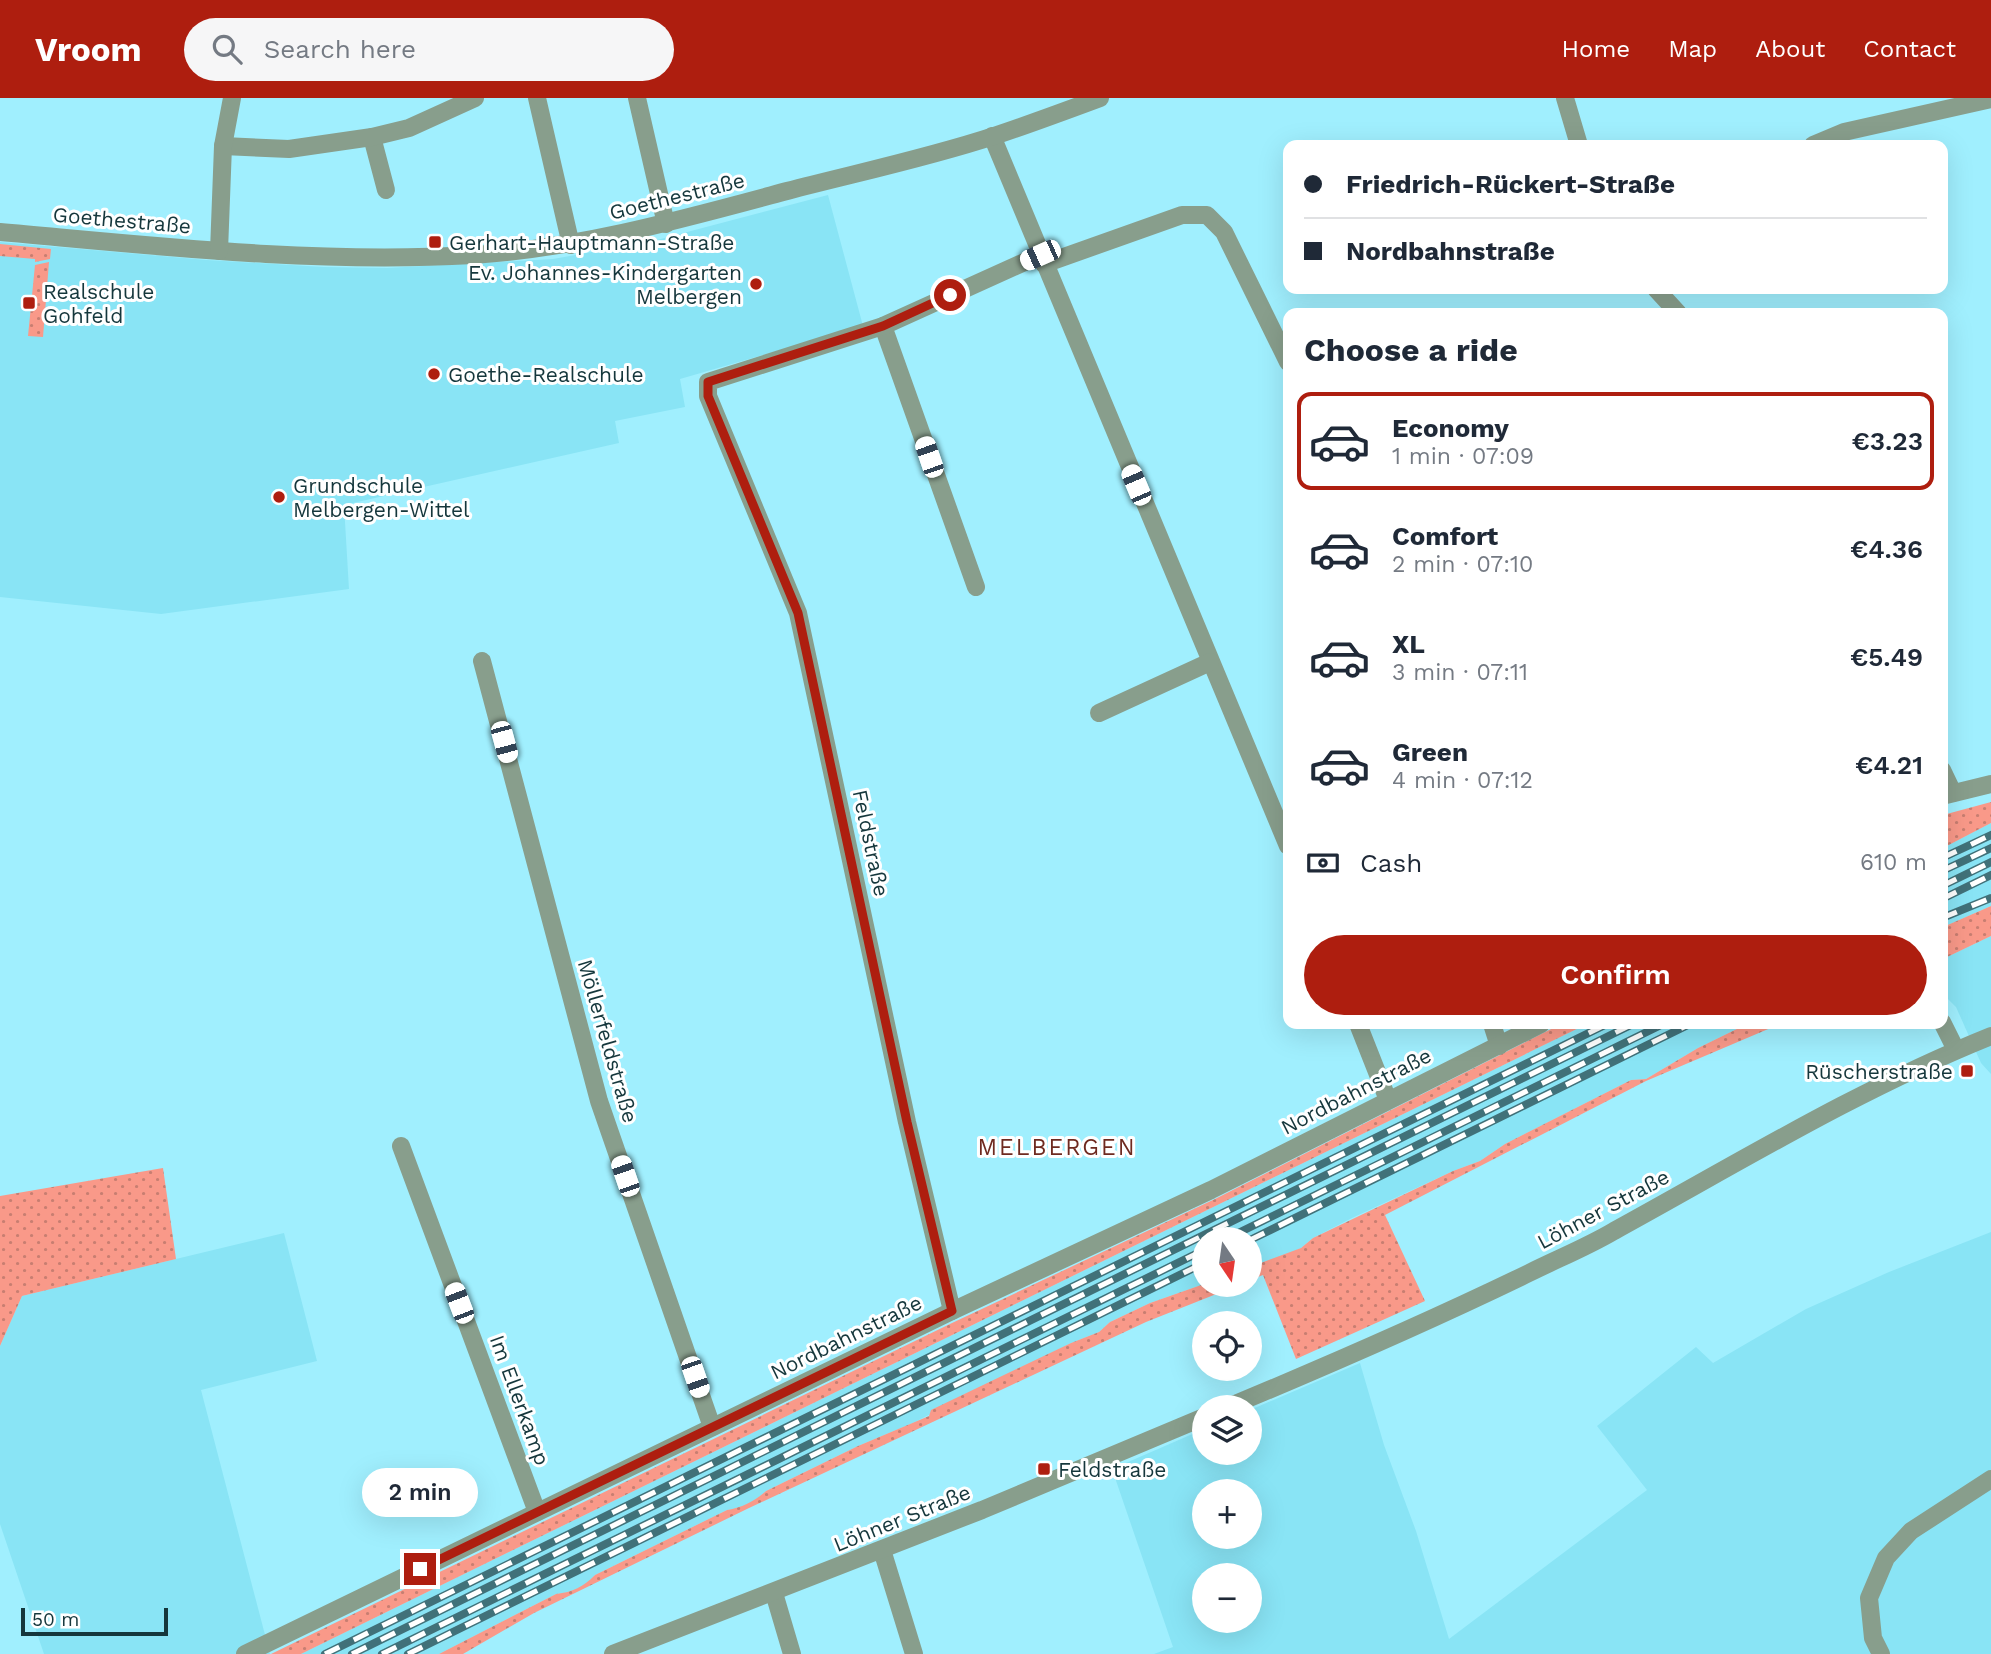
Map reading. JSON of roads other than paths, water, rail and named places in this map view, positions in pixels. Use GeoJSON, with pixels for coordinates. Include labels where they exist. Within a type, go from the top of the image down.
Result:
{"type":"FeatureCollection","features":[{"type":"Feature","properties":{"kind":"street"},"geometry":{"type":"LineString","coordinates":[[219,251],[223,146],[232,98]]}},
{"type":"Feature","properties":{"kind":"street"},"geometry":{"type":"LineString","coordinates":[[223,146],[289,149],[372,137],[409,128],[475,98]]}},
{"type":"Feature","properties":{"kind":"street"},"geometry":{"type":"LineString","coordinates":[[537,98],[571,245]]}},
{"type":"Feature","properties":{"kind":"street"},"geometry":{"type":"LineString","coordinates":[[637,98],[666,224]]}},
{"type":"Feature","properties":{"kind":"street","name":"Goethestraße"},"geometry":{"type":"LineString","coordinates":[[0,232],[219,251],[375,258],[474,255],[571,245],[666,224],[992,136],[1100,98]]}},
{"type":"Feature","properties":{"kind":"street"},"geometry":{"type":"LineString","coordinates":[[1565,98],[1577,140]]}},
{"type":"Feature","properties":{"kind":"street"},"geometry":{"type":"LineString","coordinates":[[1825,140],[1844,132],[1991,99]]}},
{"type":"Feature","properties":{"kind":"street"},"geometry":{"type":"LineString","coordinates":[[992,136],[1283,834]]}},
{"type":"Feature","properties":{"kind":"street"},"geometry":{"type":"LineString","coordinates":[[372,137],[386,190]]}},
{"type":"Feature","properties":{"kind":"street"},"geometry":{"type":"LineString","coordinates":[[975,587],[883,326],[1042,259],[1182,215],[1207,215],[1224,232],[1283,352]]}},
{"type":"Feature","properties":{"kind":"street"},"geometry":{"type":"LineString","coordinates":[[1661,294],[1673,308]]}},
{"type":"Feature","properties":{"kind":"street","name":"Feldstraße"},"geometry":{"type":"LineString","coordinates":[[883,326],[708,382],[708,396],[798,613],[907,1122],[952,1311]]}},
{"type":"Feature","properties":{"kind":"street","name":"Möllerfeldstraße"},"geometry":{"type":"LineString","coordinates":[[482,661],[598,1101],[712,1427]]}},
{"type":"Feature","properties":{"kind":"street"},"geometry":{"type":"LineString","coordinates":[[1099,713],[1210,662]]}},
{"type":"Feature","properties":{"kind":"street"},"geometry":{"type":"LineString","coordinates":[[1948,794],[1991,784]]}},
{"type":"Feature","properties":{"kind":"street"},"geometry":{"type":"LineString","coordinates":[[1360,1029],[1388,1100]]}},
{"type":"Feature","properties":{"kind":"street"},"geometry":{"type":"LineString","coordinates":[[1494,1029],[1499,1045]]}},
{"type":"Feature","properties":{"kind":"street","name":"Nordbahnstraße"},"geometry":{"type":"LineString","coordinates":[[245,1654],[952,1311],[1211,1190],[1531,1029]]}},
{"type":"Feature","properties":{"kind":"street"},"geometry":{"type":"LineString","coordinates":[[1946,1029],[1956,1050]]}},
{"type":"Feature","properties":{"kind":"street","name":"Löhner Straße"},"geometry":{"type":"LineString","coordinates":[[1257,1395],[1354,1354],[1588,1245],[1799,1127],[1891,1080],[1991,1036]]}},
{"type":"Feature","properties":{"kind":"street","name":"Im Ellerkamp"},"geometry":{"type":"LineString","coordinates":[[401,1146],[537,1512]]}},
{"type":"Feature","properties":{"kind":"street","name":"Löhner Straße"},"geometry":{"type":"LineString","coordinates":[[613,1654],[1055,1481],[1192,1422]]}},
{"type":"Feature","properties":{"kind":"street"},"geometry":{"type":"LineString","coordinates":[[1881,1654],[1872,1638],[1870,1598],[1886,1558],[1911,1531],[1991,1479]]}},
{"type":"Feature","properties":{"kind":"street"},"geometry":{"type":"LineString","coordinates":[[882,1550],[914,1654]]}},
{"type":"Feature","properties":{"kind":"street"},"geometry":{"type":"LineString","coordinates":[[774,1593],[792,1654]]}},
{"type":"Feature","properties":{"kind":"railway"},"geometry":{"type":"LineString","coordinates":[[1948,855],[1991,835]]}},
{"type":"Feature","properties":{"kind":"railway"},"geometry":{"type":"LineString","coordinates":[[1948,868],[1991,848]]}},
{"type":"Feature","properties":{"kind":"railway"},"geometry":{"type":"LineString","coordinates":[[1948,883],[1991,862]]}},
{"type":"Feature","properties":{"kind":"railway"},"geometry":{"type":"LineString","coordinates":[[1948,896],[1991,875]]}},
{"type":"Feature","properties":{"kind":"railway"},"geometry":{"type":"LineString","coordinates":[[1948,916],[1991,898]]}},
{"type":"Feature","properties":{"kind":"railway"},"geometry":{"type":"LineString","coordinates":[[325,1654],[1597,1029]]}},
{"type":"Feature","properties":{"kind":"railway"},"geometry":{"type":"LineString","coordinates":[[352,1654],[1623,1029]]}},
{"type":"Feature","properties":{"kind":"railway"},"geometry":{"type":"LineString","coordinates":[[1250,1227],[1653,1029]]}},
{"type":"Feature","properties":{"kind":"railway"},"geometry":{"type":"LineString","coordinates":[[1262,1234],[1680,1029]]}},
{"type":"Feature","properties":{"kind":"railway"},"geometry":{"type":"LineString","coordinates":[[382,1654],[1192,1256]]}},
{"type":"Feature","properties":{"kind":"railway"},"geometry":{"type":"LineString","coordinates":[[408,1654],[1192,1269]]}},
{"type":"Feature","properties":{"kind":"place","name":"Gerhart-Hauptmann-Straße"},"geometry":{"type":"Point","coordinates":[435,242]}},
{"type":"Feature","properties":{"kind":"place","name":"Ev. Johannes-Kindergarten Melbergen"},"geometry":{"type":"Point","coordinates":[756,284]}},
{"type":"Feature","properties":{"kind":"place","name":"Realschule Gohfeld"},"geometry":{"type":"Point","coordinates":[29,303]}},
{"type":"Feature","properties":{"kind":"place","name":"Goethe-Realschule"},"geometry":{"type":"Point","coordinates":[434,374]}},
{"type":"Feature","properties":{"kind":"place","name":"Grundschule Melbergen-Wittel"},"geometry":{"type":"Point","coordinates":[279,497]}},
{"type":"Feature","properties":{"kind":"place","name":"Rüscherstraße"},"geometry":{"type":"Point","coordinates":[1967,1071]}},
{"type":"Feature","properties":{"kind":"place","name":"Feldstraße"},"geometry":{"type":"Point","coordinates":[1044,1469]}},
{"type":"Feature","properties":{"kind":"district","name":"MELBERGEN"},"geometry":{"type":"Point","coordinates":[1057,1147]}}]}
